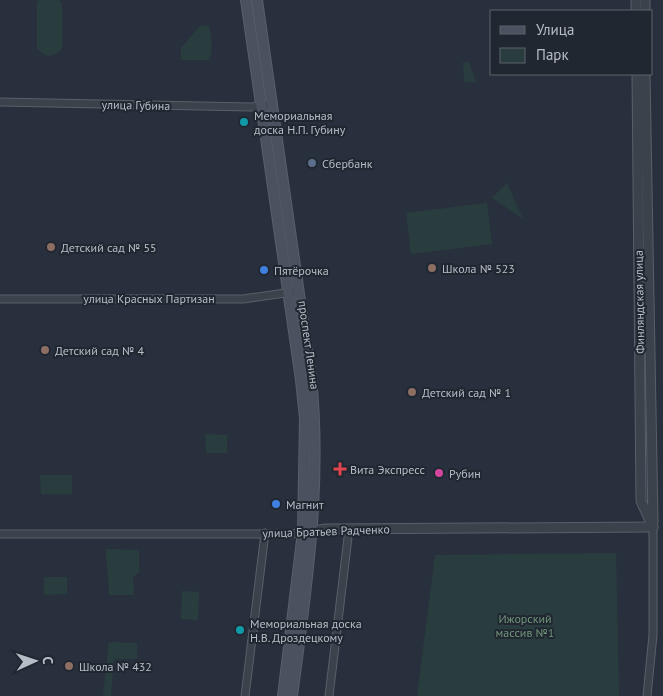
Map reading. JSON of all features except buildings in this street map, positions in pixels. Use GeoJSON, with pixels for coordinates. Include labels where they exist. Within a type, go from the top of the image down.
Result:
{"type":"FeatureCollection","features":[{"type":"Feature","properties":{"kind":"main road","name":"проспект Ленина"},"geometry":{"type":"LineString","coordinates":[[246,0],[267,106]]}},
{"type":"Feature","properties":{"kind":"main road","name":"проспект Ленина"},"geometry":{"type":"LineString","coordinates":[[257,0],[267,106],[293,292],[305,418],[308,531],[292,696]]}},
{"type":"Feature","properties":{"kind":"main road","name":"проспект Ленина"},"geometry":{"type":"LineString","coordinates":[[284,696],[308,531]]}},
{"type":"Feature","properties":{"kind":"street","name":"Финляндская улица"},"geometry":{"type":"LineString","coordinates":[[637,75],[641,502],[653,527]]}},
{"type":"Feature","properties":{"kind":"street","name":"Финляндская улица"},"geometry":{"type":"LineString","coordinates":[[646,75],[653,527],[653,635],[647,696]]}},
{"type":"Feature","properties":{"kind":"street","name":"улица Губина"},"geometry":{"type":"LineString","coordinates":[[0,102],[267,106]]}},
{"type":"Feature","properties":{"kind":"street","name":"улица Красных Партизан"},"geometry":{"type":"LineString","coordinates":[[0,299],[243,298],[293,292]]}},
{"type":"Feature","properties":{"kind":"street","name":"улица Братьев Радченко"},"geometry":{"type":"LineString","coordinates":[[0,534],[291,534],[349,528],[653,527]]}},
{"type":"Feature","properties":{"kind":"street"},"geometry":{"type":"LineString","coordinates":[[329,696],[349,528]]}},
{"type":"Feature","properties":{"kind":"street"},"geometry":{"type":"LineString","coordinates":[[245,696],[266,533]]}},
{"type":"Feature","properties":{"kind":"green space"},"geometry":{"type":"Polygon","coordinates":[[[39,0],[59,0],[62,3],[62,48],[53,55],[43,54],[37,48],[37,3],[39,0]]]}},
{"type":"Feature","properties":{"kind":"green space"},"geometry":{"type":"Polygon","coordinates":[[[200,26],[209,26],[212,48],[209,60],[181,60],[181,48],[200,26]]]}},
{"type":"Feature","properties":{"kind":"green space"},"geometry":{"type":"Polygon","coordinates":[[[463,62],[469,62],[476,82],[464,82],[463,62]]]}},
{"type":"Feature","properties":{"kind":"green space"},"geometry":{"type":"Polygon","coordinates":[[[507,183],[523,219],[492,198],[507,183]]]}},
{"type":"Feature","properties":{"kind":"green space"},"geometry":{"type":"Polygon","coordinates":[[[487,203],[492,244],[411,254],[406,213],[487,203]]]}},
{"type":"Feature","properties":{"kind":"green space"},"geometry":{"type":"Polygon","coordinates":[[[205,434],[227,435],[227,453],[206,453],[205,434]]]}},
{"type":"Feature","properties":{"kind":"green space"},"geometry":{"type":"Polygon","coordinates":[[[40,475],[72,475],[72,494],[41,494],[40,475]]]}},
{"type":"Feature","properties":{"kind":"green space"},"geometry":{"type":"Polygon","coordinates":[[[106,549],[139,550],[139,572],[133,577],[134,595],[109,595],[106,549]]]}},
{"type":"Feature","properties":{"kind":"green space","name":"Ижорский массив №1"},"geometry":{"type":"Polygon","coordinates":[[[616,553],[619,696],[417,696],[435,555],[616,553]]]}},
{"type":"Feature","properties":{"kind":"green space"},"geometry":{"type":"Polygon","coordinates":[[[44,577],[67,577],[67,594],[44,595],[44,577]]]}},
{"type":"Feature","properties":{"kind":"green space"},"geometry":{"type":"Polygon","coordinates":[[[182,591],[199,592],[198,620],[181,619],[182,591]]]}},
{"type":"Feature","properties":{"kind":"green space"},"geometry":{"type":"Polygon","coordinates":[[[109,642],[137,643],[137,659],[114,659],[111,696],[103,696],[109,642]]]}},
{"type":"Feature","properties":{"kind":"place","name":"Мемориальная доска Н.П. Губину"},"geometry":{"type":"Point","coordinates":[244,122]}},
{"type":"Feature","properties":{"kind":"place","name":"Сбербанк"},"geometry":{"type":"Point","coordinates":[312,163]}},
{"type":"Feature","properties":{"kind":"place","name":"Детский сад № 55"},"geometry":{"type":"Point","coordinates":[51,247]}},
{"type":"Feature","properties":{"kind":"place","name":"Школа № 523"},"geometry":{"type":"Point","coordinates":[432,268]}},
{"type":"Feature","properties":{"kind":"place","name":"Пятёрочка"},"geometry":{"type":"Point","coordinates":[264,270]}},
{"type":"Feature","properties":{"kind":"place","name":"Детский сад № 4"},"geometry":{"type":"Point","coordinates":[45,350]}},
{"type":"Feature","properties":{"kind":"place","name":"Детский сад № 1"},"geometry":{"type":"Point","coordinates":[412,392]}},
{"type":"Feature","properties":{"kind":"place","name":"Вита Экспресс"},"geometry":{"type":"Point","coordinates":[340,469]}},
{"type":"Feature","properties":{"kind":"place","name":"Рубин"},"geometry":{"type":"Point","coordinates":[439,473]}},
{"type":"Feature","properties":{"kind":"place","name":"Магнит"},"geometry":{"type":"Point","coordinates":[276,504]}},
{"type":"Feature","properties":{"kind":"place","name":"Мемориальная доска Н.В. Дроздецкому"},"geometry":{"type":"Point","coordinates":[240,630]}},
{"type":"Feature","properties":{"kind":"place","name":"Школа № 432"},"geometry":{"type":"Point","coordinates":[69,666]}}]}
